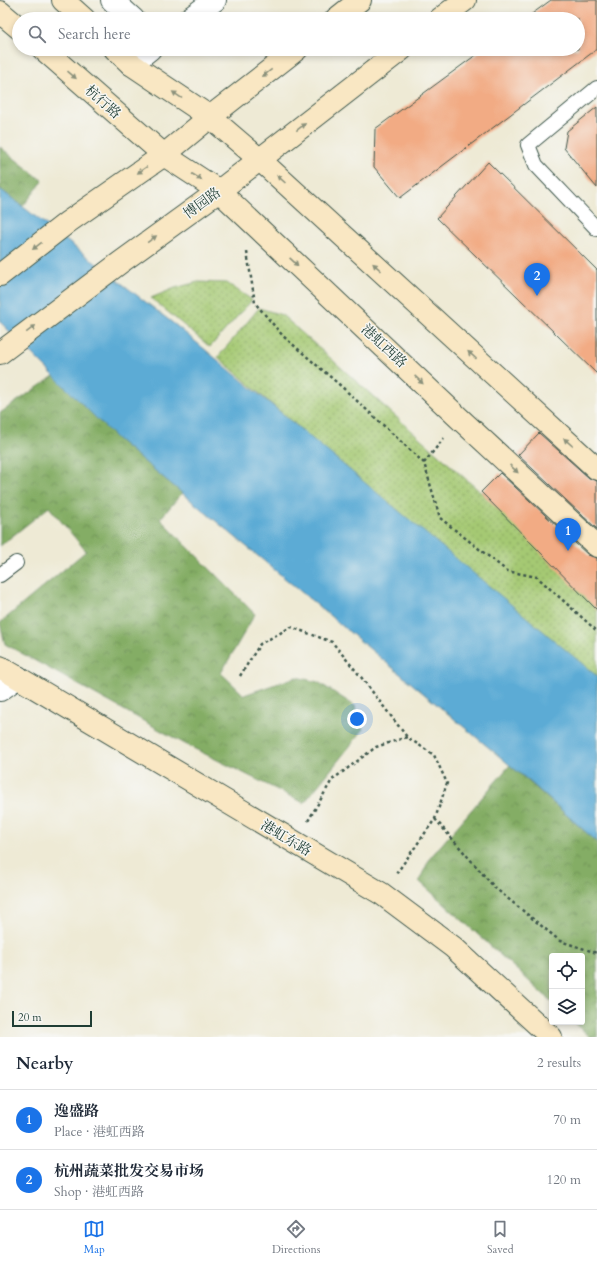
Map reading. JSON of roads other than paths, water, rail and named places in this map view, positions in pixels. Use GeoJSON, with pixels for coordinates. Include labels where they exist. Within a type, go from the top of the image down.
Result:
{"type":"FeatureCollection","features":[{"type":"Feature","properties":{"kind":"street"},"geometry":{"type":"LineString","coordinates":[[63,0],[76,12]]}},
{"type":"Feature","properties":{"kind":"street"},"geometry":{"type":"LineString","coordinates":[[112,0],[125,12]]}},
{"type":"Feature","properties":{"kind":"street"},"geometry":{"type":"LineString","coordinates":[[345,12],[360,0]]}},
{"type":"Feature","properties":{"kind":"street"},"geometry":{"type":"LineString","coordinates":[[449,12],[465,0]]}},
{"type":"Feature","properties":{"kind":"street"},"geometry":{"type":"LineString","coordinates":[[197,12],[210,1]]}},
{"type":"Feature","properties":{"kind":"street"},"geometry":{"type":"LineString","coordinates":[[0,12],[12,22]]}},
{"type":"Feature","properties":{"kind":"street","name":"杭行路"},"geometry":{"type":"LineString","coordinates":[[51,56],[164,156]]}},
{"type":"Feature","properties":{"kind":"street"},"geometry":{"type":"LineString","coordinates":[[123,56],[132,64],[210,117],[259,159],[597,469]]}},
{"type":"Feature","properties":{"kind":"street"},"geometry":{"type":"LineString","coordinates":[[132,64],[142,56]]}},
{"type":"Feature","properties":{"kind":"street"},"geometry":{"type":"LineString","coordinates":[[0,275],[68,222],[164,156],[210,117],[288,56]]}},
{"type":"Feature","properties":{"kind":"street","name":"博园路"},"geometry":{"type":"LineString","coordinates":[[0,353],[120,262],[219,191],[393,56]]}},
{"type":"Feature","properties":{"kind":"street","name":"港虹西路"},"geometry":{"type":"LineString","coordinates":[[164,156],[219,191],[597,546]]}},
{"type":"Feature","properties":{"kind":"street"},"geometry":{"type":"LineString","coordinates":[[0,690],[9,672]]}},
{"type":"Feature","properties":{"kind":"street","name":"港虹东路"},"geometry":{"type":"LineString","coordinates":[[9,672],[382,894],[453,947],[551,1037]]}},
{"type":"Feature","properties":{"kind":"lane"},"geometry":{"type":"LineString","coordinates":[[597,88],[528,145],[536,165],[597,229]]}},
{"type":"Feature","properties":{"kind":"lane"},"geometry":{"type":"LineString","coordinates":[[0,575],[16,562]]}},
{"type":"Feature","properties":{"kind":"water"},"geometry":{"type":"Polygon","coordinates":[[[0,189],[178,327],[597,676],[597,842],[529,781],[117,439],[0,322],[0,189]]]}},
{"type":"Feature","properties":{"kind":"place","name":"杭州蔬菜批发交易市场"},"geometry":{"type":"Point","coordinates":[537,296]}},
{"type":"Feature","properties":{"kind":"place","name":"逸盛路"},"geometry":{"type":"Point","coordinates":[568,551]}}]}
